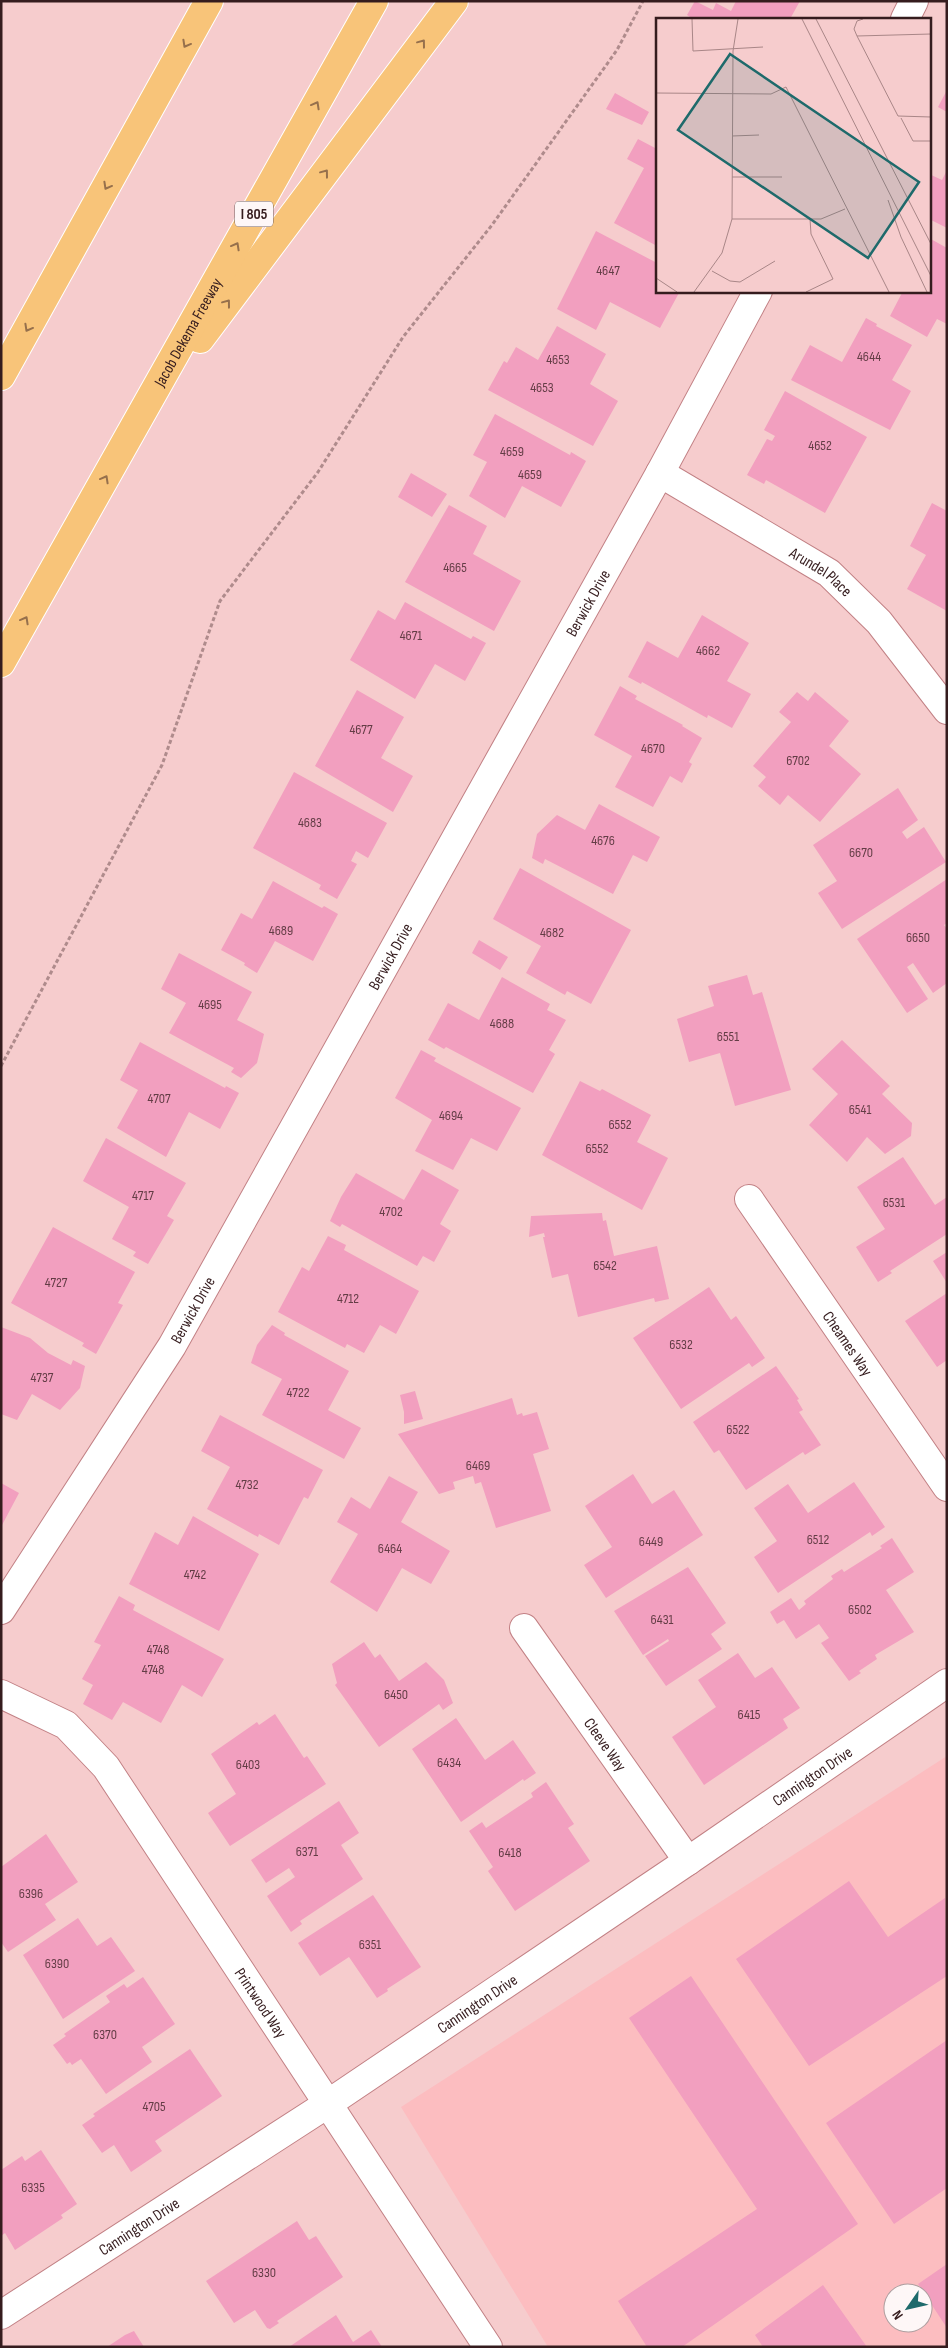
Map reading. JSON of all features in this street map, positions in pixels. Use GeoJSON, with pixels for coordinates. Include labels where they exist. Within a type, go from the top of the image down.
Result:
{"type":"FeatureCollection","features":[{"type":"Feature","properties":{"kind":"highway"},"geometry":{"type":"LineString","coordinates":[[1,376],[209,1]]}},
{"type":"Feature","properties":{"kind":"highway","name":"Jacob Dekema Freeway"},"geometry":{"type":"LineString","coordinates":[[1,663],[374,1]]}},
{"type":"Feature","properties":{"kind":"highway"},"geometry":{"type":"LineString","coordinates":[[135,426],[454,1]]}},
{"type":"Feature","properties":{"kind":"street"},"geometry":{"type":"LineString","coordinates":[[906,18],[914,1]]}},
{"type":"Feature","properties":{"kind":"street","name":"Berwick Drive"},"geometry":{"type":"LineString","coordinates":[[1,1610],[172,1346],[660,473],[757,292]]}},
{"type":"Feature","properties":{"kind":"street","name":"Arundel Place"},"geometry":{"type":"LineString","coordinates":[[660,473],[829,573],[879,622],[947,710]]}},
{"type":"Feature","properties":{"kind":"street","name":"Cheames Way"},"geometry":{"type":"LineString","coordinates":[[749,1199],[947,1487]]}},
{"type":"Feature","properties":{"kind":"street","name":"Cleeve Way"},"geometry":{"type":"LineString","coordinates":[[524,1628],[688,1861]]}},
{"type":"Feature","properties":{"kind":"street","name":"Cannington Drive"},"geometry":{"type":"LineString","coordinates":[[1,2315],[329,2103],[688,1861],[947,1683]]}},
{"type":"Feature","properties":{"kind":"street","name":"Printwood Way"},"geometry":{"type":"LineString","coordinates":[[1,1694],[66,1725],[106,1767],[488,2347]]}},
{"type":"Feature","properties":{"kind":"path"},"geometry":{"type":"LineString","coordinates":[[1,1066],[162,765],[220,601],[318,472],[403,337],[492,225],[617,50],[643,1]]}},
{"type":"Feature","properties":{"kind":"shaded area"},"geometry":{"type":"Polygon","coordinates":[[[947,1756],[947,2347],[548,2347],[401,2107],[947,1756]]]}},
{"type":"Feature","properties":{"kind":"building"},"geometry":{"type":"Polygon","coordinates":[[[695,1],[713,10],[716,3],[731,11],[736,1],[800,1],[791,18],[692,18],[687,15],[695,1]]]}},
{"type":"Feature","properties":{"kind":"building"},"geometry":{"type":"Polygon","coordinates":[[[947,90],[947,112],[938,107],[947,90]]]}},
{"type":"Feature","properties":{"kind":"building"},"geometry":{"type":"Polygon","coordinates":[[[615,93],[649,112],[642,125],[606,109],[615,93]]]}},
{"type":"Feature","properties":{"kind":"building"},"geometry":{"type":"Polygon","coordinates":[[[638,139],[656,148],[656,245],[614,223],[644,168],[627,159],[638,139]]]}},
{"type":"Feature","properties":{"kind":"building"},"geometry":{"type":"Polygon","coordinates":[[[947,170],[947,228],[930,220],[930,174],[942,180],[947,170]]]}},
{"type":"Feature","properties":{"kind":"building"},"geometry":{"type":"Polygon","coordinates":[[[596,231],[656,262],[656,292],[679,292],[660,328],[610,302],[596,330],[557,309],[596,231]]]}},
{"type":"Feature","properties":{"kind":"building"},"geometry":{"type":"Polygon","coordinates":[[[930,239],[947,248],[947,324],[937,319],[927,337],[890,316],[902,292],[930,292],[930,239]]]}},
{"type":"Feature","properties":{"kind":"building"},"geometry":{"type":"Polygon","coordinates":[[[866,318],[877,324],[876,326],[912,345],[892,380],[911,391],[890,430],[791,380],[810,345],[842,362],[866,318]]]}},
{"type":"Feature","properties":{"kind":"building"},"geometry":{"type":"Polygon","coordinates":[[[557,326],[606,354],[590,384],[618,401],[593,446],[488,390],[504,361],[507,363],[516,347],[538,360],[557,326]]]}},
{"type":"Feature","properties":{"kind":"building"},"geometry":{"type":"Polygon","coordinates":[[[785,391],[867,437],[825,513],[766,480],[764,484],[747,475],[767,439],[772,441],[775,436],[764,430],[785,391]]]}},
{"type":"Feature","properties":{"kind":"building"},"geometry":{"type":"Polygon","coordinates":[[[495,414],[570,455],[571,452],[586,461],[561,507],[522,486],[505,518],[469,496],[487,462],[473,455],[495,414]]]}},
{"type":"Feature","properties":{"kind":"building"},"geometry":{"type":"Polygon","coordinates":[[[411,473],[447,494],[432,517],[398,497],[411,473]]]}},
{"type":"Feature","properties":{"kind":"building"},"geometry":{"type":"Polygon","coordinates":[[[932,503],[947,511],[947,611],[907,589],[926,555],[910,546],[932,503]]]}},
{"type":"Feature","properties":{"kind":"building"},"geometry":{"type":"Polygon","coordinates":[[[449,505],[487,526],[473,554],[521,581],[494,631],[405,582],[449,505]]]}},
{"type":"Feature","properties":{"kind":"building"},"geometry":{"type":"Polygon","coordinates":[[[405,602],[471,639],[473,636],[486,643],[465,681],[435,664],[415,699],[350,660],[378,610],[395,620],[405,602]]]}},
{"type":"Feature","properties":{"kind":"building"},"geometry":{"type":"Polygon","coordinates":[[[702,615],[749,643],[727,681],[751,694],[732,728],[708,715],[707,718],[642,682],[641,684],[628,677],[647,641],[678,658],[702,615]]]}},
{"type":"Feature","properties":{"kind":"building"},"geometry":{"type":"Polygon","coordinates":[[[620,686],[637,696],[635,699],[683,725],[702,738],[689,762],[692,764],[682,783],[670,776],[653,807],[615,787],[632,756],[594,735],[620,686]]]}},
{"type":"Feature","properties":{"kind":"building"},"geometry":{"type":"Polygon","coordinates":[[[357,690],[404,717],[381,758],[413,776],[393,812],[315,766],[357,690]]]}},
{"type":"Feature","properties":{"kind":"building"},"geometry":{"type":"Polygon","coordinates":[[[797,692],[808,701],[815,692],[849,721],[829,746],[861,774],[820,822],[788,795],[780,805],[758,786],[766,777],[753,766],[791,722],[779,712],[797,692]]]}},
{"type":"Feature","properties":{"kind":"building"},"geometry":{"type":"Polygon","coordinates":[[[294,772],[387,823],[368,858],[356,851],[351,861],[357,864],[337,899],[319,889],[321,885],[253,848],[294,772]]]}},
{"type":"Feature","properties":{"kind":"building"},"geometry":{"type":"Polygon","coordinates":[[[898,788],[918,820],[902,832],[907,839],[924,827],[946,862],[842,929],[818,893],[837,881],[813,845],[898,788]]]}},
{"type":"Feature","properties":{"kind":"building"},"geometry":{"type":"Polygon","coordinates":[[[599,804],[660,837],[647,862],[633,855],[613,894],[545,859],[543,864],[532,858],[537,834],[557,815],[585,830],[599,804]]]}},
{"type":"Feature","properties":{"kind":"building"},"geometry":{"type":"Polygon","coordinates":[[[520,868],[631,930],[591,1004],[567,991],[565,995],[526,973],[541,946],[493,919],[520,868]]]}},
{"type":"Feature","properties":{"kind":"building"},"geometry":{"type":"Polygon","coordinates":[[[947,879],[947,923],[944,925],[947,929],[947,983],[933,993],[913,963],[907,967],[928,999],[907,1013],[857,939],[947,879]]]}},
{"type":"Feature","properties":{"kind":"building"},"geometry":{"type":"Polygon","coordinates":[[[273,881],[322,908],[324,906],[338,914],[313,961],[275,941],[257,973],[244,965],[245,963],[221,950],[241,913],[252,919],[273,881]]]}},
{"type":"Feature","properties":{"kind":"building"},"geometry":{"type":"Polygon","coordinates":[[[479,940],[508,957],[500,970],[472,953],[479,940]]]}},
{"type":"Feature","properties":{"kind":"building"},"geometry":{"type":"Polygon","coordinates":[[[179,953],[252,992],[237,1020],[264,1034],[257,1063],[241,1078],[231,1072],[234,1068],[169,1033],[186,1003],[161,989],[179,953]]]}},
{"type":"Feature","properties":{"kind":"building"},"geometry":{"type":"Polygon","coordinates":[[[747,975],[753,995],[762,992],[791,1090],[735,1106],[720,1053],[689,1062],[677,1019],[714,1006],[708,986],[747,975]]]}},
{"type":"Feature","properties":{"kind":"building"},"geometry":{"type":"Polygon","coordinates":[[[502,977],[550,1004],[547,1010],[566,1020],[549,1050],[555,1054],[533,1093],[446,1047],[444,1049],[428,1040],[448,1003],[479,1020],[502,977]]]}},
{"type":"Feature","properties":{"kind":"building"},"geometry":{"type":"Polygon","coordinates":[[[842,1040],[890,1086],[882,1094],[912,1123],[911,1136],[885,1154],[867,1137],[847,1162],[809,1125],[838,1094],[812,1069],[842,1040]]]}},
{"type":"Feature","properties":{"kind":"building"},"geometry":{"type":"Polygon","coordinates":[[[140,1042],[225,1088],[226,1086],[239,1093],[220,1129],[189,1112],[166,1157],[117,1128],[138,1090],[120,1080],[140,1042]]]}},
{"type":"Feature","properties":{"kind":"building"},"geometry":{"type":"Polygon","coordinates":[[[421,1050],[436,1058],[434,1061],[521,1108],[497,1151],[471,1138],[453,1170],[415,1151],[432,1120],[395,1098],[421,1050]]]}},
{"type":"Feature","properties":{"kind":"building"},"geometry":{"type":"Polygon","coordinates":[[[580,1081],[600,1091],[602,1089],[651,1115],[637,1142],[668,1158],[642,1210],[542,1155],[580,1081]]]}},
{"type":"Feature","properties":{"kind":"building"},"geometry":{"type":"Polygon","coordinates":[[[106,1138],[186,1183],[167,1216],[174,1220],[148,1264],[133,1256],[136,1252],[112,1239],[129,1207],[83,1181],[106,1138]]]}},
{"type":"Feature","properties":{"kind":"building"},"geometry":{"type":"Polygon","coordinates":[[[903,1157],[935,1205],[947,1197],[947,1234],[890,1271],[892,1273],[878,1282],[856,1247],[885,1229],[857,1187],[903,1157]]]}},
{"type":"Feature","properties":{"kind":"building"},"geometry":{"type":"Polygon","coordinates":[[[422,1169],[459,1190],[440,1224],[451,1231],[434,1262],[423,1256],[417,1266],[342,1224],[340,1227],[330,1221],[341,1197],[356,1173],[404,1200],[422,1169]]]}},
{"type":"Feature","properties":{"kind":"building"},"geometry":{"type":"Polygon","coordinates":[[[602,1213],[603,1221],[606,1220],[614,1256],[657,1246],[669,1299],[655,1302],[654,1298],[578,1317],[568,1274],[552,1278],[543,1237],[545,1237],[544,1233],[529,1237],[531,1216],[602,1213]]]}},
{"type":"Feature","properties":{"kind":"building"},"geometry":{"type":"Polygon","coordinates":[[[53,1227],[135,1272],[118,1303],[123,1305],[96,1354],[82,1346],[84,1343],[11,1303],[53,1227]]]}},
{"type":"Feature","properties":{"kind":"building"},"geometry":{"type":"Polygon","coordinates":[[[328,1236],[346,1245],[344,1250],[419,1291],[396,1334],[380,1325],[364,1353],[347,1344],[345,1348],[278,1312],[302,1267],[309,1271],[328,1236]]]}},
{"type":"Feature","properties":{"kind":"building"},"geometry":{"type":"Polygon","coordinates":[[[947,1252],[947,1283],[933,1261],[947,1252]]]}},
{"type":"Feature","properties":{"kind":"building"},"geometry":{"type":"Polygon","coordinates":[[[709,1287],[731,1320],[736,1316],[765,1358],[752,1367],[749,1363],[681,1409],[633,1338],[709,1287]]]}},
{"type":"Feature","properties":{"kind":"building"},"geometry":{"type":"Polygon","coordinates":[[[947,1293],[947,1360],[937,1367],[905,1321],[947,1293]]]}},
{"type":"Feature","properties":{"kind":"building"},"geometry":{"type":"Polygon","coordinates":[[[272,1325],[285,1333],[284,1335],[349,1371],[328,1410],[361,1428],[344,1459],[262,1415],[282,1379],[251,1363],[257,1345],[272,1325]]]}},
{"type":"Feature","properties":{"kind":"building"},"geometry":{"type":"Polygon","coordinates":[[[1,1327],[30,1338],[48,1353],[71,1365],[73,1360],[85,1366],[80,1388],[60,1410],[32,1394],[17,1420],[1,1414],[1,1327]]]}},
{"type":"Feature","properties":{"kind":"building"},"geometry":{"type":"Polygon","coordinates":[[[776,1366],[799,1399],[797,1400],[803,1410],[799,1412],[821,1445],[805,1455],[803,1452],[746,1490],[719,1450],[714,1453],[693,1422],[776,1366]]]}},
{"type":"Feature","properties":{"kind":"building"},"geometry":{"type":"Polygon","coordinates":[[[415,1391],[423,1419],[404,1424],[404,1412],[400,1395],[415,1391]]]}},
{"type":"Feature","properties":{"kind":"building"},"geometry":{"type":"Polygon","coordinates":[[[512,1398],[517,1415],[522,1413],[523,1416],[537,1412],[549,1449],[533,1454],[551,1511],[496,1528],[481,1482],[475,1484],[473,1476],[453,1482],[455,1489],[439,1494],[398,1434],[512,1398]]]}},
{"type":"Feature","properties":{"kind":"building"},"geometry":{"type":"Polygon","coordinates":[[[220,1415],[323,1470],[308,1499],[304,1497],[279,1545],[259,1534],[258,1537],[207,1509],[230,1467],[201,1451],[220,1415]]]}},
{"type":"Feature","properties":{"kind":"building"},"geometry":{"type":"Polygon","coordinates":[[[633,1474],[652,1504],[674,1490],[703,1535],[606,1598],[584,1565],[612,1547],[585,1506],[633,1474]]]}},
{"type":"Feature","properties":{"kind":"building"},"geometry":{"type":"Polygon","coordinates":[[[389,1476],[418,1492],[401,1522],[450,1551],[431,1584],[402,1568],[377,1612],[330,1582],[358,1534],[337,1522],[351,1497],[370,1509],[389,1476]]]}},
{"type":"Feature","properties":{"kind":"building"},"geometry":{"type":"Polygon","coordinates":[[[854,1482],[885,1527],[872,1536],[870,1532],[778,1593],[754,1557],[777,1541],[754,1508],[788,1484],[808,1513],[854,1482]]]}},
{"type":"Feature","properties":{"kind":"building"},"geometry":{"type":"Polygon","coordinates":[[[1,1483],[19,1493],[1,1527],[1,1483]]]}},
{"type":"Feature","properties":{"kind":"building"},"geometry":{"type":"Polygon","coordinates":[[[193,1516],[259,1554],[219,1631],[129,1584],[155,1532],[178,1545],[193,1516]]]}},
{"type":"Feature","properties":{"kind":"building"},"geometry":{"type":"Polygon","coordinates":[[[892,1538],[914,1572],[886,1590],[914,1632],[875,1655],[877,1659],[859,1671],[861,1673],[849,1681],[821,1643],[829,1638],[819,1624],[796,1639],[784,1620],[777,1624],[770,1612],[791,1598],[799,1610],[806,1604],[804,1601],[833,1579],[831,1576],[842,1569],[844,1572],[882,1548],[880,1546],[892,1538]]]}},
{"type":"Feature","properties":{"kind":"building"},"geometry":{"type":"Polygon","coordinates":[[[688,1567],[726,1623],[711,1634],[722,1649],[666,1686],[645,1656],[669,1641],[668,1639],[643,1655],[614,1611],[688,1567]]]}},
{"type":"Feature","properties":{"kind":"building"},"geometry":{"type":"Polygon","coordinates":[[[119,1596],[135,1605],[133,1610],[224,1659],[202,1697],[182,1685],[161,1723],[123,1702],[112,1720],[83,1704],[93,1685],[82,1679],[101,1645],[94,1642],[119,1596]]]}},
{"type":"Feature","properties":{"kind":"building"},"geometry":{"type":"Polygon","coordinates":[[[364,1642],[375,1658],[380,1654],[399,1681],[426,1662],[444,1680],[453,1703],[443,1710],[439,1704],[379,1747],[335,1685],[337,1683],[332,1664],[364,1642]]]}},
{"type":"Feature","properties":{"kind":"building"},"geometry":{"type":"Polygon","coordinates":[[[738,1653],[755,1678],[772,1667],[800,1708],[783,1719],[788,1728],[704,1785],[672,1737],[716,1707],[698,1680],[738,1653]]]}},
{"type":"Feature","properties":{"kind":"building"},"geometry":{"type":"Polygon","coordinates":[[[275,1714],[304,1758],[307,1756],[326,1784],[230,1846],[208,1813],[236,1794],[211,1754],[257,1722],[259,1725],[275,1714]]]}},
{"type":"Feature","properties":{"kind":"building"},"geometry":{"type":"Polygon","coordinates":[[[456,1718],[485,1760],[513,1740],[536,1773],[524,1781],[523,1779],[461,1822],[412,1749],[456,1718]]]}},
{"type":"Feature","properties":{"kind":"building"},"geometry":{"type":"Polygon","coordinates":[[[546,1782],[574,1824],[568,1828],[590,1861],[515,1911],[488,1871],[493,1867],[469,1831],[482,1822],[486,1828],[533,1797],[531,1793],[546,1782]]]}},
{"type":"Feature","properties":{"kind":"building"},"geometry":{"type":"Polygon","coordinates":[[[339,1801],[359,1833],[341,1845],[363,1879],[300,1921],[302,1924],[291,1932],[267,1896],[295,1877],[289,1868],[266,1883],[251,1860],[339,1801]]]}},
{"type":"Feature","properties":{"kind":"building"},"geometry":{"type":"Polygon","coordinates":[[[46,1834],[78,1882],[45,1904],[56,1920],[8,1952],[1,1942],[1,1867],[46,1834]]]}},
{"type":"Feature","properties":{"kind":"building"},"geometry":{"type":"Polygon","coordinates":[[[849,1881],[888,1937],[945,1898],[947,1976],[809,2066],[736,1959],[849,1881]]]}},
{"type":"Feature","properties":{"kind":"building"},"geometry":{"type":"Polygon","coordinates":[[[373,1895],[421,1967],[387,1989],[388,1991],[377,1998],[349,1957],[320,1976],[298,1943],[373,1895]]]}},
{"type":"Feature","properties":{"kind":"building"},"geometry":{"type":"Polygon","coordinates":[[[78,1918],[97,1946],[111,1937],[135,1971],[63,2019],[23,1955],[78,1918]]]}},
{"type":"Feature","properties":{"kind":"building"},"geometry":{"type":"Polygon","coordinates":[[[691,1976],[858,2224],[682,2347],[647,2347],[618,2301],[757,2209],[629,2018],[691,1976]]]}},
{"type":"Feature","properties":{"kind":"building"},"geometry":{"type":"Polygon","coordinates":[[[143,1977],[175,2024],[142,2047],[152,2062],[106,2094],[81,2059],[72,2065],[70,2062],[67,2064],[53,2045],[66,2036],[64,2034],[110,2002],[106,1996],[124,1984],[127,1988],[143,1977]]]}},
{"type":"Feature","properties":{"kind":"building"},"geometry":{"type":"Polygon","coordinates":[[[947,2040],[947,2188],[894,2224],[826,2123],[947,2040]]]}},
{"type":"Feature","properties":{"kind":"building"},"geometry":{"type":"Polygon","coordinates":[[[190,2049],[222,2096],[155,2141],[162,2151],[131,2172],[114,2145],[102,2153],[82,2125],[95,2116],[93,2114],[190,2049]]]}},
{"type":"Feature","properties":{"kind":"building"},"geometry":{"type":"Polygon","coordinates":[[[41,2150],[77,2204],[61,2215],[63,2218],[15,2250],[5,2233],[1,2236],[1,2170],[22,2156],[25,2161],[41,2150]]]}},
{"type":"Feature","properties":{"kind":"building"},"geometry":{"type":"Polygon","coordinates":[[[297,2221],[309,2240],[316,2236],[343,2277],[277,2321],[279,2323],[270,2329],[267,2328],[255,2310],[234,2323],[206,2281],[297,2221]]]}},
{"type":"Feature","properties":{"kind":"building"},"geometry":{"type":"Polygon","coordinates":[[[947,2264],[947,2328],[933,2307],[933,2283],[919,2283],[947,2264]]]}},
{"type":"Feature","properties":{"kind":"building"},"geometry":{"type":"Polygon","coordinates":[[[823,2285],[867,2347],[763,2347],[755,2335],[823,2285]]]}},
{"type":"Feature","properties":{"kind":"building"},"geometry":{"type":"Polygon","coordinates":[[[336,2315],[353,2342],[371,2330],[382,2347],[289,2347],[336,2315]]]}},
{"type":"Feature","properties":{"kind":"building"},"geometry":{"type":"Polygon","coordinates":[[[134,2331],[144,2347],[107,2347],[125,2335],[134,2331]]]}}]}
